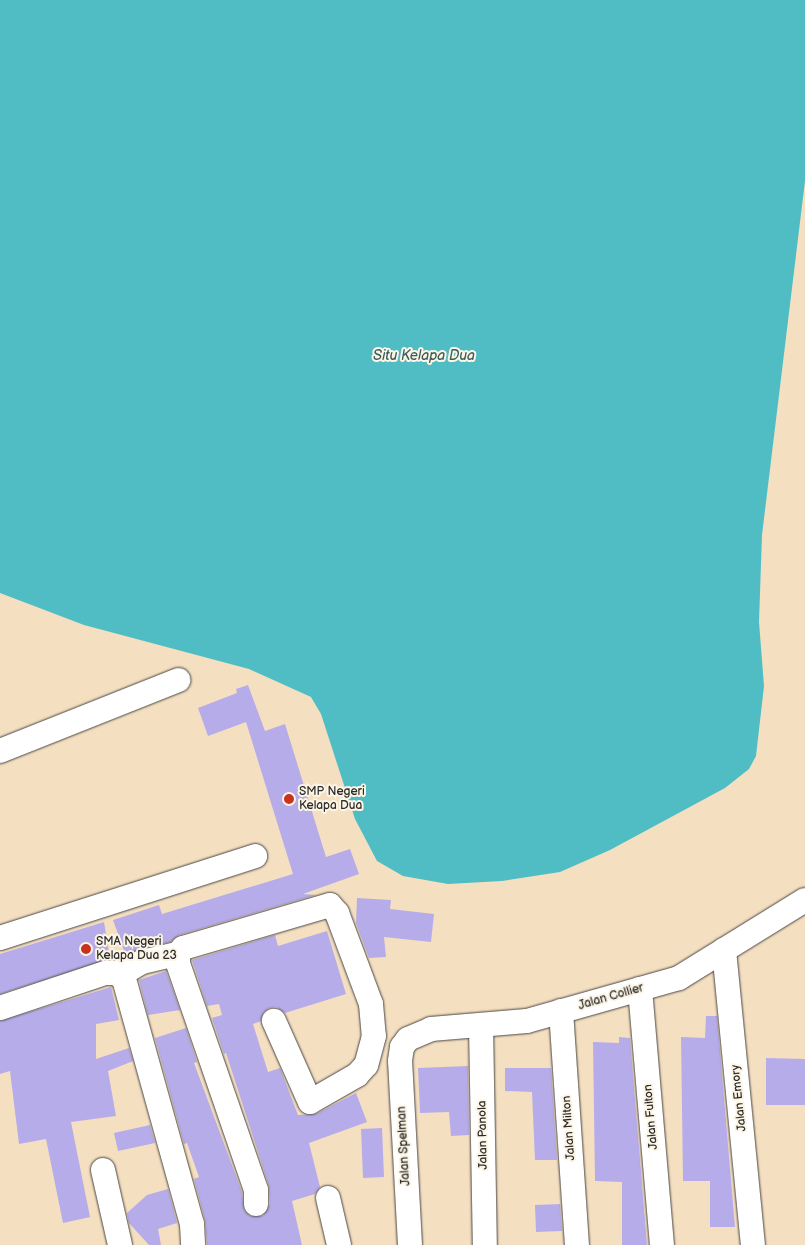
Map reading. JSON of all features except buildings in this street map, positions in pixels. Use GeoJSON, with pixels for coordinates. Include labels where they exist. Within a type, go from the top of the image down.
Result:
{"type":"FeatureCollection","features":[{"type":"Feature","properties":{"kind":"street"},"geometry":{"type":"LineString","coordinates":[[0,751],[178,680]]}},
{"type":"Feature","properties":{"kind":"street"},"geometry":{"type":"LineString","coordinates":[[0,938],[255,856]]}},
{"type":"Feature","properties":{"kind":"street","name":"Jalan Collier"},"geometry":{"type":"LineString","coordinates":[[402,1047],[417,1033],[431,1029],[527,1021],[678,978],[805,903]]}},
{"type":"Feature","properties":{"kind":"street"},"geometry":{"type":"LineString","coordinates":[[0,1008],[105,973],[120,975],[142,962],[178,954],[183,948],[323,905],[334,908],[371,1004],[374,1036],[366,1065],[357,1075],[310,1102],[274,1021]]}},
{"type":"Feature","properties":{"kind":"street","name":"Jalan Emory"},"geometry":{"type":"LineString","coordinates":[[724,950],[753,1245]]}},
{"type":"Feature","properties":{"kind":"street"},"geometry":{"type":"LineString","coordinates":[[178,954],[178,963],[256,1190],[256,1204]]}},
{"type":"Feature","properties":{"kind":"street"},"geometry":{"type":"LineString","coordinates":[[120,975],[192,1224],[193,1245]]}},
{"type":"Feature","properties":{"kind":"street","name":"Jalan Fulton"},"geometry":{"type":"LineString","coordinates":[[640,989],[662,1245]]}},
{"type":"Feature","properties":{"kind":"street","name":"Jalan Milton"},"geometry":{"type":"LineString","coordinates":[[561,1011],[577,1245]]}},
{"type":"Feature","properties":{"kind":"street","name":"Jalan Panola"},"geometry":{"type":"LineString","coordinates":[[480,1025],[485,1245]]}},
{"type":"Feature","properties":{"kind":"street","name":"Jalan Spelman"},"geometry":{"type":"LineString","coordinates":[[402,1047],[400,1061],[410,1245]]}},
{"type":"Feature","properties":{"kind":"street"},"geometry":{"type":"LineString","coordinates":[[103,1170],[120,1245]]}},
{"type":"Feature","properties":{"kind":"street"},"geometry":{"type":"LineString","coordinates":[[328,1198],[340,1245]]}},
{"type":"Feature","properties":{"kind":"water","name":"Situ Kelapa Dua"},"geometry":{"type":"Polygon","coordinates":[[[0,0],[805,0],[805,181],[762,535],[759,622],[764,686],[756,756],[749,769],[725,788],[610,850],[560,872],[502,881],[448,884],[403,876],[377,861],[355,819],[321,714],[311,697],[249,669],[84,625],[0,593],[0,0]]]}},
{"type":"Feature","properties":{"kind":"place","name":"SMP Negeri Kelapa Dua"},"geometry":{"type":"Point","coordinates":[289,799]}},
{"type":"Feature","properties":{"kind":"place","name":"SMA Negeri Kelapa Dua 23"},"geometry":{"type":"Point","coordinates":[86,949]}}]}
